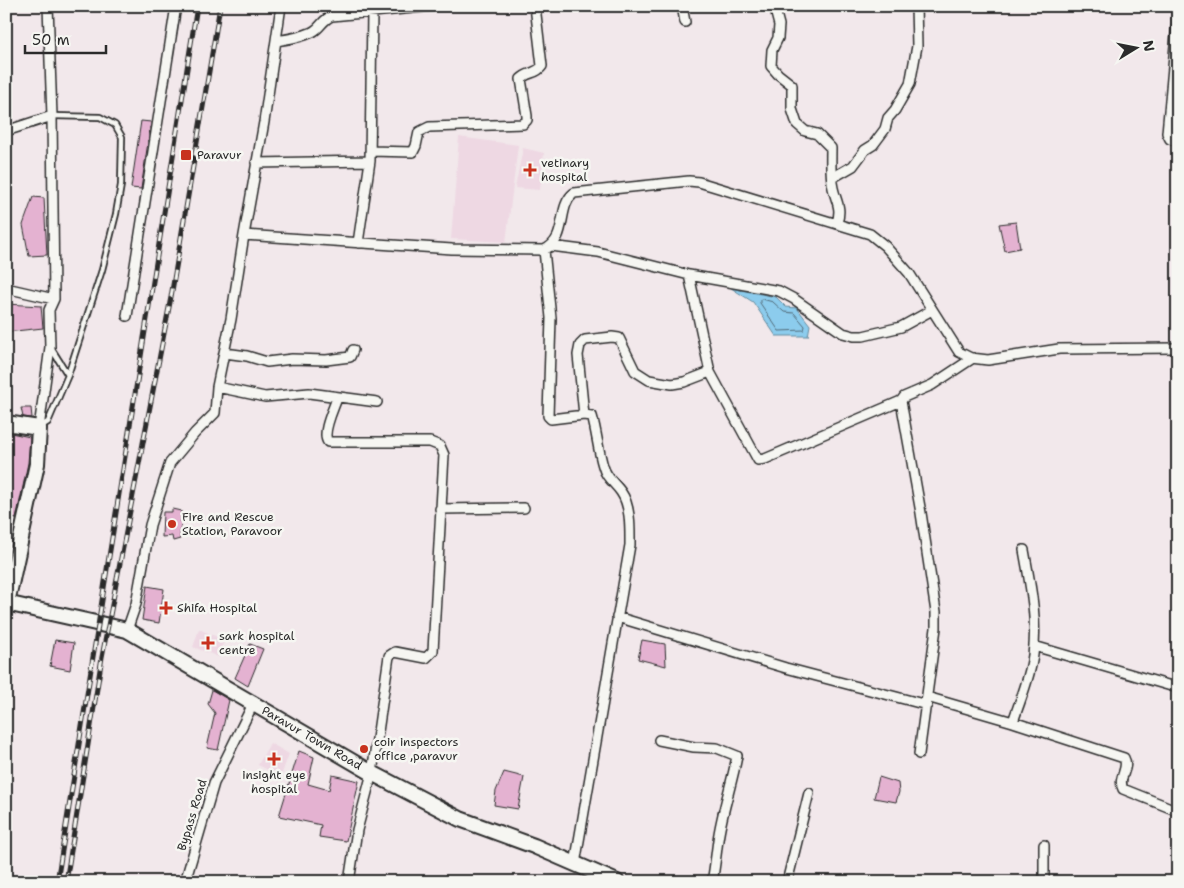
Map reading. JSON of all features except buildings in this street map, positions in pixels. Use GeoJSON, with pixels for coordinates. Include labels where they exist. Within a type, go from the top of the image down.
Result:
{"type":"FeatureCollection","features":[{"type":"Feature","properties":{"kind":"main road"},"geometry":{"type":"LineString","coordinates":[[6,423],[39,428],[37,464],[7,603]]}},
{"type":"Feature","properties":{"kind":"main road","name":"Paravur Town Road"},"geometry":{"type":"LineString","coordinates":[[7,603],[127,630],[372,773],[460,819],[534,846],[617,882]]}},
{"type":"Feature","properties":{"kind":"street"},"geometry":{"type":"LineString","coordinates":[[39,428],[50,346],[49,310],[54,298],[52,116],[48,6]]}},
{"type":"Feature","properties":{"kind":"street"},"geometry":{"type":"LineString","coordinates":[[127,316],[176,6]]}},
{"type":"Feature","properties":{"kind":"street"},"geometry":{"type":"LineString","coordinates":[[127,630],[136,604],[150,525],[170,463],[215,413],[217,387],[225,352],[281,6]]}},
{"type":"Feature","properties":{"kind":"street"},"geometry":{"type":"LineString","coordinates":[[276,41],[317,30],[327,18],[332,16],[434,6]]}},
{"type":"Feature","properties":{"kind":"street"},"geometry":{"type":"LineString","coordinates":[[370,151],[412,152],[416,146],[419,132],[429,127],[520,126],[525,122],[527,116],[521,79],[523,76],[537,72],[542,66],[535,6]]}},
{"type":"Feature","properties":{"kind":"street"},"geometry":{"type":"LineString","coordinates":[[682,6],[685,22]]}},
{"type":"Feature","properties":{"kind":"street"},"geometry":{"type":"LineString","coordinates":[[774,6],[779,25],[778,38],[772,50],[771,66],[792,85],[792,109],[797,124],[805,131],[818,134],[831,148],[833,189],[838,200],[839,216],[837,223]]}},
{"type":"Feature","properties":{"kind":"street"},"geometry":{"type":"LineString","coordinates":[[832,178],[853,166],[873,144],[885,129],[888,118],[895,110],[910,84],[917,46],[916,6]]}},
{"type":"Feature","properties":{"kind":"street"},"geometry":{"type":"LineString","coordinates":[[1177,6],[1167,133],[1170,139],[1178,142]]}},
{"type":"Feature","properties":{"kind":"street"},"geometry":{"type":"LineString","coordinates":[[358,243],[370,161],[372,12]]}},
{"type":"Feature","properties":{"kind":"street"},"geometry":{"type":"LineString","coordinates":[[6,131],[52,116]]}},
{"type":"Feature","properties":{"kind":"street"},"geometry":{"type":"LineString","coordinates":[[256,163],[370,161]]}},
{"type":"Feature","properties":{"kind":"street"},"geometry":{"type":"LineString","coordinates":[[576,864],[630,546],[629,520],[625,500],[602,466],[592,416],[584,415],[551,419],[548,416],[551,318],[548,248],[556,240],[566,204],[571,195],[574,193],[689,180],[870,234],[885,246],[909,273],[959,352],[973,358],[988,360],[1059,349],[1178,348]]}},
{"type":"Feature","properties":{"kind":"street"},"geometry":{"type":"LineString","coordinates":[[244,235],[452,249],[548,248],[598,252],[688,275],[779,291],[794,299],[842,333],[854,336],[901,327],[932,310]]}},
{"type":"Feature","properties":{"kind":"street"},"geometry":{"type":"LineString","coordinates":[[688,275],[710,372],[758,460],[764,460],[901,401],[904,397],[950,375],[973,358]]}},
{"type":"Feature","properties":{"kind":"street"},"geometry":{"type":"LineString","coordinates":[[6,288],[54,298]]}},
{"type":"Feature","properties":{"kind":"street"},"geometry":{"type":"LineString","coordinates":[[584,415],[578,355],[580,345],[586,340],[619,338],[635,370],[649,380],[672,384],[684,382],[710,372]]}},
{"type":"Feature","properties":{"kind":"street"},"geometry":{"type":"LineString","coordinates":[[225,352],[267,362],[292,359],[326,360],[350,357],[353,350]]}},
{"type":"Feature","properties":{"kind":"street"},"geometry":{"type":"LineString","coordinates":[[217,387],[265,397],[309,393],[377,402]]}},
{"type":"Feature","properties":{"kind":"street"},"geometry":{"type":"LineString","coordinates":[[337,398],[325,434],[328,442],[430,442],[440,446],[444,455],[433,651],[426,658],[394,652],[389,656],[372,773],[357,830],[349,882]]}},
{"type":"Feature","properties":{"kind":"street"},"geometry":{"type":"LineString","coordinates":[[901,401],[922,513],[936,612],[936,628],[919,754]]}},
{"type":"Feature","properties":{"kind":"street"},"geometry":{"type":"LineString","coordinates":[[440,509],[524,508]]}},
{"type":"Feature","properties":{"kind":"street"},"geometry":{"type":"LineString","coordinates":[[1013,722],[1031,666],[1034,646],[1033,604],[1024,550]]}},
{"type":"Feature","properties":{"kind":"street"},"geometry":{"type":"LineString","coordinates":[[618,617],[786,668],[1013,722],[1124,758],[1127,763],[1121,779],[1123,789],[1178,811]]}},
{"type":"Feature","properties":{"kind":"street"},"geometry":{"type":"LineString","coordinates":[[1034,646],[1178,688]]}},
{"type":"Feature","properties":{"kind":"street","name":"Bypass Road"},"geometry":{"type":"LineString","coordinates":[[184,882],[214,783],[253,704]]}},
{"type":"Feature","properties":{"kind":"street"},"geometry":{"type":"LineString","coordinates":[[659,740],[694,747],[717,748],[737,756],[733,782],[725,805],[718,840],[712,882]]}},
{"type":"Feature","properties":{"kind":"street"},"geometry":{"type":"LineString","coordinates":[[787,882],[809,793]]}},
{"type":"Feature","properties":{"kind":"street"},"geometry":{"type":"LineString","coordinates":[[1044,845],[1044,882]]}},
{"type":"Feature","properties":{"kind":"lane"},"geometry":{"type":"LineString","coordinates":[[39,428],[48,422],[68,374],[102,270],[121,185],[122,137],[115,125],[100,117],[52,116]]}},
{"type":"Feature","properties":{"kind":"lane"},"geometry":{"type":"LineString","coordinates":[[50,346],[68,374]]}},
{"type":"Feature","properties":{"kind":"shaded area"},"geometry":{"type":"Polygon","coordinates":[[[459,137],[518,145],[506,242],[451,239],[459,137]]]}},
{"type":"Feature","properties":{"kind":"shaded area","name":"vetinary hospital"},"geometry":{"type":"Polygon","coordinates":[[[523,148],[544,153],[540,190],[515,188],[523,148]]]}},
{"type":"Feature","properties":{"kind":"shaded area","name":"sark hospital centre"},"geometry":{"type":"Polygon","coordinates":[[[199,629],[224,640],[219,657],[193,647],[199,629]]]}},
{"type":"Feature","properties":{"kind":"shaded area","name":"insight eye hospital"},"geometry":{"type":"Polygon","coordinates":[[[270,743],[289,754],[281,776],[258,765],[270,743]]]}},
{"type":"Feature","properties":{"kind":"water"},"geometry":{"type":"Polygon","coordinates":[[[731,288],[776,297],[786,307],[797,308],[810,325],[808,336],[776,336],[753,302],[731,288]]]}},
{"type":"Feature","properties":{"kind":"railway"},"geometry":{"type":"LineString","coordinates":[[57,882],[197,6]]}},
{"type":"Feature","properties":{"kind":"railway"},"geometry":{"type":"LineString","coordinates":[[66,882],[102,657],[171,297],[220,6]]}},
{"type":"Feature","properties":{"kind":"place","name":"Paravur"},"geometry":{"type":"Point","coordinates":[186,155]}},
{"type":"Feature","properties":{"kind":"place","name":"vetinary hospital"},"geometry":{"type":"Point","coordinates":[530,170]}},
{"type":"Feature","properties":{"kind":"place","name":"Fire and Rescue Station, Paravoor"},"geometry":{"type":"Point","coordinates":[172,524]}},
{"type":"Feature","properties":{"kind":"place","name":"Shifa Hospital"},"geometry":{"type":"Point","coordinates":[166,608]}},
{"type":"Feature","properties":{"kind":"place","name":"sark hospital centre"},"geometry":{"type":"Point","coordinates":[208,643]}},
{"type":"Feature","properties":{"kind":"place","name":"coir inspectors office ,paravur"},"geometry":{"type":"Point","coordinates":[364,749]}},
{"type":"Feature","properties":{"kind":"place","name":"insight eye hospital"},"geometry":{"type":"Point","coordinates":[274,759]}}]}
